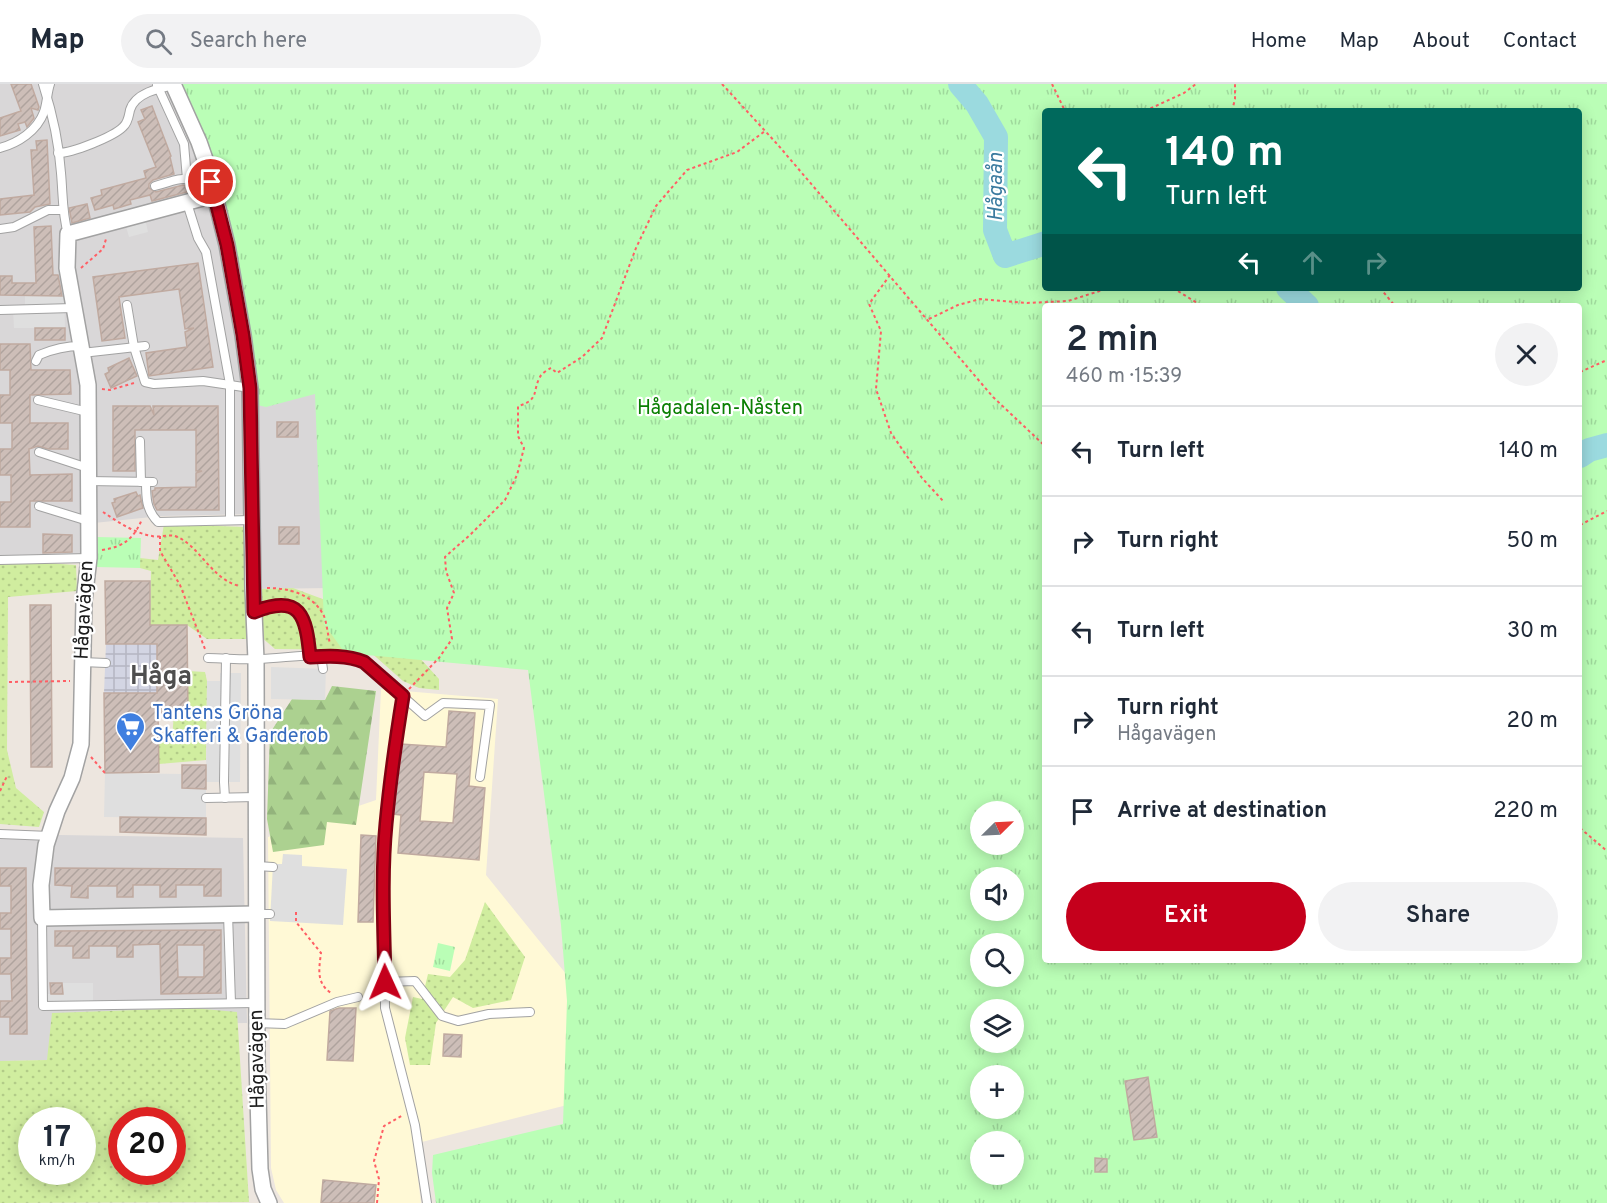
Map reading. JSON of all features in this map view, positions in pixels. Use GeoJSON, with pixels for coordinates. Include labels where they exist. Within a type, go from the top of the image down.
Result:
{"type":"FeatureCollection","features":[{"type":"Feature","properties":{"kind":"street","name":"Hågavägen"},"geometry":{"type":"LineString","coordinates":[[174,84],[208,168],[208,197],[227,245],[250,388],[256,660],[257,866],[264,914],[256,1023],[260,1168],[263,1189],[269,1203]]}},
{"type":"Feature","properties":{"kind":"street"},"geometry":{"type":"LineString","coordinates":[[68,234],[208,197]]}},
{"type":"Feature","properties":{"kind":"street","name":"Hågavägen"},"geometry":{"type":"LineString","coordinates":[[42,918],[41,885],[46,845],[57,811],[72,778],[81,744],[84,601],[89,554],[88,385],[69,285],[68,234]]}},
{"type":"Feature","properties":{"kind":"street"},"geometry":{"type":"LineString","coordinates":[[42,918],[264,914]]}},
{"type":"Feature","properties":{"kind":"lane"},"geometry":{"type":"LineString","coordinates":[[43,84],[58,153],[63,210],[68,234]]}},
{"type":"Feature","properties":{"kind":"lane"},"geometry":{"type":"LineString","coordinates":[[0,148],[11,145],[24,137],[39,122],[50,84]]}},
{"type":"Feature","properties":{"kind":"lane"},"geometry":{"type":"LineString","coordinates":[[58,153],[68,153],[79,149],[124,127],[135,100],[157,86],[174,84]]}},
{"type":"Feature","properties":{"kind":"lane"},"geometry":{"type":"LineString","coordinates":[[157,86],[184,144],[187,178]]}},
{"type":"Feature","properties":{"kind":"lane"},"geometry":{"type":"LineString","coordinates":[[155,186],[187,178],[208,197]]}},
{"type":"Feature","properties":{"kind":"lane"},"geometry":{"type":"LineString","coordinates":[[187,203],[198,238],[207,252],[230,384],[230,520]]}},
{"type":"Feature","properties":{"kind":"lane"},"geometry":{"type":"LineString","coordinates":[[0,229],[14,227],[48,210],[63,210]]}},
{"type":"Feature","properties":{"kind":"lane"},"geometry":{"type":"LineString","coordinates":[[127,305],[134,347],[145,382],[154,384],[196,381],[250,388]]}},
{"type":"Feature","properties":{"kind":"lane"},"geometry":{"type":"LineString","coordinates":[[0,309],[73,308]]}},
{"type":"Feature","properties":{"kind":"lane"},"geometry":{"type":"LineString","coordinates":[[36,361],[39,355],[63,346],[81,349],[145,346]]}},
{"type":"Feature","properties":{"kind":"lane"},"geometry":{"type":"LineString","coordinates":[[38,400],[88,412]]}},
{"type":"Feature","properties":{"kind":"lane"},"geometry":{"type":"LineString","coordinates":[[140,441],[147,482],[147,502],[151,515],[158,522],[252,520]]}},
{"type":"Feature","properties":{"kind":"lane"},"geometry":{"type":"LineString","coordinates":[[39,452],[88,475],[147,482]]}},
{"type":"Feature","properties":{"kind":"lane"},"geometry":{"type":"LineString","coordinates":[[39,506],[88,521]]}},
{"type":"Feature","properties":{"kind":"lane"},"geometry":{"type":"LineString","coordinates":[[0,560],[89,554]]}},
{"type":"Feature","properties":{"kind":"lane"},"geometry":{"type":"LineString","coordinates":[[254,612],[288,606],[300,613],[308,632],[310,657]]}},
{"type":"Feature","properties":{"kind":"lane"},"geometry":{"type":"LineString","coordinates":[[321,656],[323,669]]}},
{"type":"Feature","properties":{"kind":"lane"},"geometry":{"type":"LineString","coordinates":[[207,658],[256,660],[333,656],[364,662],[424,716],[443,703],[490,705],[480,777]]}},
{"type":"Feature","properties":{"kind":"lane"},"geometry":{"type":"LineString","coordinates":[[225,798],[226,658]]}},
{"type":"Feature","properties":{"kind":"lane"},"geometry":{"type":"LineString","coordinates":[[82,662],[106,663]]}},
{"type":"Feature","properties":{"kind":"lane"},"geometry":{"type":"LineString","coordinates":[[403,696],[386,826],[385,1008],[411,1112],[427,1203]]}},
{"type":"Feature","properties":{"kind":"lane"},"geometry":{"type":"LineString","coordinates":[[206,798],[257,797]]}},
{"type":"Feature","properties":{"kind":"lane"},"geometry":{"type":"LineString","coordinates":[[0,834],[50,836]]}},
{"type":"Feature","properties":{"kind":"lane"},"geometry":{"type":"LineString","coordinates":[[257,866],[273,867]]}},
{"type":"Feature","properties":{"kind":"lane"},"geometry":{"type":"LineString","coordinates":[[228,914],[231,1003]]}},
{"type":"Feature","properties":{"kind":"lane"},"geometry":{"type":"LineString","coordinates":[[42,918],[43,1006],[257,1003]]}},
{"type":"Feature","properties":{"kind":"lane"},"geometry":{"type":"LineString","coordinates":[[385,982],[415,981],[442,1016],[458,1022],[489,1014],[530,1012]]}},
{"type":"Feature","properties":{"kind":"lane"},"geometry":{"type":"LineString","coordinates":[[256,1023],[285,1024],[344,1000],[358,997]]}},
{"type":"Feature","properties":{"kind":"path"},"geometry":{"type":"LineString","coordinates":[[722,84],[890,274],[993,396],[1042,443]]}},
{"type":"Feature","properties":{"kind":"path"},"geometry":{"type":"LineString","coordinates":[[1052,84],[1064,108]]}},
{"type":"Feature","properties":{"kind":"path"},"geometry":{"type":"LineString","coordinates":[[1152,108],[1184,93],[1196,84]]}},
{"type":"Feature","properties":{"kind":"path"},"geometry":{"type":"LineString","coordinates":[[1233,108],[1235,84]]}},
{"type":"Feature","properties":{"kind":"path"},"geometry":{"type":"LineString","coordinates":[[403,696],[440,658],[452,639],[447,608],[454,593],[446,571],[445,557],[505,500],[517,475],[524,448],[518,436],[518,406],[528,404],[536,393],[540,376],[550,368],[557,373],[582,357],[602,338],[636,248],[656,206],[679,179],[687,171],[737,152],[765,131]]}},
{"type":"Feature","properties":{"kind":"path"},"geometry":{"type":"LineString","coordinates":[[69,285],[80,269],[103,249],[106,243],[105,224]]}},
{"type":"Feature","properties":{"kind":"path"},"geometry":{"type":"LineString","coordinates":[[890,274],[869,304],[881,331],[876,388],[891,433],[921,478],[944,502]]}},
{"type":"Feature","properties":{"kind":"path"},"geometry":{"type":"LineString","coordinates":[[928,319],[958,305],[980,299],[1028,303],[1068,301],[1100,291]]}},
{"type":"Feature","properties":{"kind":"path"},"geometry":{"type":"LineString","coordinates":[[1178,291],[1197,303]]}},
{"type":"Feature","properties":{"kind":"path"},"geometry":{"type":"LineString","coordinates":[[1382,291],[1392,303]]}},
{"type":"Feature","properties":{"kind":"path"},"geometry":{"type":"LineString","coordinates":[[1582,371],[1607,360]]}},
{"type":"Feature","properties":{"kind":"path"},"geometry":{"type":"LineString","coordinates":[[88,385],[110,390],[143,378]]}},
{"type":"Feature","properties":{"kind":"path"},"geometry":{"type":"LineString","coordinates":[[87,503],[137,531],[154,537],[175,536],[196,550],[213,570],[233,585],[253,589]]}},
{"type":"Feature","properties":{"kind":"path"},"geometry":{"type":"LineString","coordinates":[[89,554],[117,547],[132,538],[142,518],[150,510]]}},
{"type":"Feature","properties":{"kind":"path"},"geometry":{"type":"LineString","coordinates":[[1582,524],[1607,512]]}},
{"type":"Feature","properties":{"kind":"path"},"geometry":{"type":"LineString","coordinates":[[160,536],[160,551],[188,603],[207,658]]}},
{"type":"Feature","properties":{"kind":"path"},"geometry":{"type":"LineString","coordinates":[[9,682],[82,681]]}},
{"type":"Feature","properties":{"kind":"path"},"geometry":{"type":"LineString","coordinates":[[0,791],[7,776]]}},
{"type":"Feature","properties":{"kind":"path"},"geometry":{"type":"LineString","coordinates":[[1582,830],[1607,851]]}},
{"type":"Feature","properties":{"kind":"path"},"geometry":{"type":"LineString","coordinates":[[296,912],[297,922],[321,953],[318,977],[326,989],[344,1000]]}},
{"type":"Feature","properties":{"kind":"path"},"geometry":{"type":"LineString","coordinates":[[376,1203],[379,1179],[374,1161],[384,1126],[411,1112]]}},
{"type":"Feature","properties":{"kind":"shaded area"},"geometry":{"type":"Polygon","coordinates":[[[0,84],[173,84],[316,378],[331,588],[253,589],[256,514],[161,516],[94,523],[89,558],[0,560],[0,84]]]}},
{"type":"Feature","properties":{"kind":"shaded area"},"geometry":{"type":"Polygon","coordinates":[[[144,214],[148,232],[129,237],[124,219],[144,214]]]}},
{"type":"Feature","properties":{"kind":"shaded area"},"geometry":{"type":"Polygon","coordinates":[[[64,295],[65,328],[14,328],[13,309],[25,309],[25,296],[64,295]]]}},
{"type":"Feature","properties":{"kind":"shaded area"},"geometry":{"type":"Polygon","coordinates":[[[106,644],[157,644],[157,693],[104,693],[106,644]]]}},
{"type":"Feature","properties":{"kind":"shaded area"},"geometry":{"type":"Polygon","coordinates":[[[271,667],[326,669],[325,700],[271,699],[271,667]]]}},
{"type":"Feature","properties":{"kind":"shaded area"},"geometry":{"type":"Polygon","coordinates":[[[220,673],[241,673],[240,782],[206,782],[207,681],[220,681],[220,673]]]}},
{"type":"Feature","properties":{"kind":"shaded area"},"geometry":{"type":"Polygon","coordinates":[[[381,689],[498,699],[486,875],[571,980],[583,1101],[414,1144],[421,1203],[284,1203],[276,1190],[271,1168],[268,837],[376,800],[381,689]]]}},
{"type":"Feature","properties":{"kind":"shaded area"},"geometry":{"type":"Polygon","coordinates":[[[105,773],[183,774],[183,788],[206,789],[206,818],[104,817],[105,773]]]}},
{"type":"Feature","properties":{"kind":"shaded area"},"geometry":{"type":"Polygon","coordinates":[[[0,834],[243,838],[247,1023],[58,1024],[47,1060],[0,1061],[0,834]]]}},
{"type":"Feature","properties":{"kind":"shaded area"},"geometry":{"type":"Polygon","coordinates":[[[283,854],[302,855],[302,866],[347,869],[343,925],[270,921],[273,864],[282,864],[283,854]]]}},
{"type":"Feature","properties":{"kind":"shaded area"},"geometry":{"type":"Polygon","coordinates":[[[62,983],[93,983],[93,1005],[43,1006],[43,994],[62,994],[62,983]]]}},
{"type":"Feature","properties":{"kind":"green space","name":"Hågadalen-Nåsten"},"geometry":{"type":"Polygon","coordinates":[[[174,84],[1607,84],[1607,1203],[436,1203],[432,1173],[433,1155],[563,1124],[567,1001],[561,925],[528,670],[345,653],[324,624],[315,394],[266,407],[245,402],[238,333],[210,182],[174,84]]]}},
{"type":"Feature","properties":{"kind":"green space"},"geometry":{"type":"Polygon","coordinates":[[[164,524],[246,527],[246,639],[207,639],[187,625],[150,625],[151,571],[140,568],[140,558],[158,560],[164,524]]]}},
{"type":"Feature","properties":{"kind":"green space"},"geometry":{"type":"Polygon","coordinates":[[[97,537],[141,538],[140,568],[96,567],[97,537]]]}},
{"type":"Feature","properties":{"kind":"green space"},"geometry":{"type":"Polygon","coordinates":[[[0,560],[76,565],[77,591],[8,597],[7,750],[16,788],[44,812],[39,827],[0,824],[0,560]]]}},
{"type":"Feature","properties":{"kind":"green space"},"geometry":{"type":"Polygon","coordinates":[[[293,588],[328,601],[417,655],[439,679],[439,690],[419,688],[403,681],[368,650],[275,649],[260,636],[258,589],[293,588]]]}},
{"type":"Feature","properties":{"kind":"green space"},"geometry":{"type":"Polygon","coordinates":[[[188,671],[205,672],[207,681],[206,760],[159,764],[158,741],[172,739],[174,713],[188,713],[188,671]]]}},
{"type":"Feature","properties":{"kind":"green space"},"geometry":{"type":"Polygon","coordinates":[[[332,686],[376,691],[356,825],[327,822],[324,845],[273,852],[267,819],[270,733],[292,699],[325,700],[332,686]]]}},
{"type":"Feature","properties":{"kind":"green space"},"geometry":{"type":"Polygon","coordinates":[[[485,902],[525,957],[511,1000],[473,1008],[453,997],[436,1023],[430,1065],[410,1065],[405,1038],[413,997],[422,999],[428,974],[450,977],[465,960],[485,902]]]}},
{"type":"Feature","properties":{"kind":"green space"},"geometry":{"type":"Polygon","coordinates":[[[438,943],[455,947],[450,971],[433,967],[438,943]]]}},
{"type":"Feature","properties":{"kind":"green space"},"geometry":{"type":"Polygon","coordinates":[[[192,1008],[237,1012],[249,1202],[0,1203],[0,1061],[47,1060],[52,1013],[192,1008]]]}},
{"type":"Feature","properties":{"kind":"building"},"geometry":{"type":"Polygon","coordinates":[[[11,84],[31,84],[39,107],[38,110],[31,108],[34,118],[27,127],[25,122],[18,124],[20,130],[0,136],[0,118],[21,111],[11,84]]]}},
{"type":"Feature","properties":{"kind":"building"},"geometry":{"type":"Polygon","coordinates":[[[152,106],[171,156],[174,174],[153,180],[149,188],[156,192],[183,185],[186,186],[187,192],[152,201],[150,195],[130,200],[131,204],[114,209],[113,205],[95,210],[91,198],[102,195],[101,190],[146,178],[144,171],[156,167],[138,122],[145,119],[141,110],[152,106]]]}},
{"type":"Feature","properties":{"kind":"building"},"geometry":{"type":"Polygon","coordinates":[[[47,140],[50,204],[35,207],[30,212],[0,215],[0,199],[34,195],[31,150],[37,150],[36,141],[47,140]]]}},
{"type":"Feature","properties":{"kind":"building"},"geometry":{"type":"Polygon","coordinates":[[[87,204],[90,218],[72,223],[69,208],[87,204]]]}},
{"type":"Feature","properties":{"kind":"building"},"geometry":{"type":"Polygon","coordinates":[[[51,226],[53,275],[58,275],[62,296],[0,295],[0,276],[12,276],[12,283],[36,283],[34,227],[51,226]]]}},
{"type":"Feature","properties":{"kind":"building"},"geometry":{"type":"Polygon","coordinates":[[[198,263],[213,367],[149,376],[146,353],[187,347],[185,332],[194,328],[185,329],[179,289],[119,297],[125,338],[102,341],[93,277],[198,263]]]}},
{"type":"Feature","properties":{"kind":"building"},"geometry":{"type":"Polygon","coordinates":[[[35,328],[65,328],[65,340],[35,340],[35,328]]]}},
{"type":"Feature","properties":{"kind":"building"},"geometry":{"type":"Polygon","coordinates":[[[0,344],[30,344],[31,370],[70,370],[71,394],[30,395],[30,423],[68,423],[68,449],[48,449],[38,446],[29,449],[30,475],[72,474],[72,501],[30,501],[30,527],[0,527],[0,502],[11,502],[11,475],[0,475],[0,449],[12,449],[12,423],[0,423],[0,395],[10,395],[10,370],[0,370],[0,344]]]}},
{"type":"Feature","properties":{"kind":"building"},"geometry":{"type":"Polygon","coordinates":[[[129,358],[137,376],[111,388],[105,374],[109,372],[108,368],[129,358]]]}},
{"type":"Feature","properties":{"kind":"building"},"geometry":{"type":"Polygon","coordinates":[[[113,406],[150,406],[154,415],[153,406],[218,406],[219,510],[157,510],[154,504],[152,491],[155,488],[196,487],[196,473],[202,471],[196,471],[196,430],[135,430],[135,471],[113,471],[113,406]]]}},
{"type":"Feature","properties":{"kind":"building"},"geometry":{"type":"Polygon","coordinates":[[[277,422],[298,422],[298,437],[277,437],[277,422]]]}},
{"type":"Feature","properties":{"kind":"building"},"geometry":{"type":"Polygon","coordinates":[[[136,492],[138,496],[140,495],[143,508],[117,517],[112,503],[115,502],[114,499],[136,492]]]}},
{"type":"Feature","properties":{"kind":"building"},"geometry":{"type":"Polygon","coordinates":[[[279,527],[299,527],[299,544],[279,544],[279,527]]]}},
{"type":"Feature","properties":{"kind":"building"},"geometry":{"type":"Polygon","coordinates":[[[43,534],[72,535],[72,552],[43,553],[43,534]]]}},
{"type":"Feature","properties":{"kind":"building"},"geometry":{"type":"Polygon","coordinates":[[[105,581],[150,581],[150,625],[187,625],[188,713],[158,713],[159,772],[105,773],[104,693],[157,693],[157,644],[106,644],[105,581]]]}},
{"type":"Feature","properties":{"kind":"building"},"geometry":{"type":"Polygon","coordinates":[[[30,605],[51,605],[52,767],[31,767],[30,605]]]}},
{"type":"Feature","properties":{"kind":"building"},"geometry":{"type":"Polygon","coordinates":[[[449,711],[475,713],[469,786],[485,788],[479,860],[398,853],[401,815],[393,814],[401,744],[446,747],[449,711]],[[424,772],[420,821],[453,823],[457,774],[424,772]]]}},
{"type":"Feature","properties":{"kind":"building"},"geometry":{"type":"Polygon","coordinates":[[[182,765],[206,765],[206,789],[182,788],[182,765]]]}},
{"type":"Feature","properties":{"kind":"building"},"geometry":{"type":"Polygon","coordinates":[[[120,817],[206,818],[206,835],[120,832],[120,817]]]}},
{"type":"Feature","properties":{"kind":"building"},"geometry":{"type":"Polygon","coordinates":[[[361,835],[376,836],[373,922],[358,922],[361,835]]]}},
{"type":"Feature","properties":{"kind":"building"},"geometry":{"type":"Polygon","coordinates":[[[0,868],[26,868],[27,1034],[10,1034],[10,1017],[0,1017],[0,1001],[12,1001],[11,974],[0,974],[0,958],[11,958],[11,929],[0,929],[0,913],[11,913],[11,886],[0,886],[0,868]]]}},
{"type":"Feature","properties":{"kind":"building"},"geometry":{"type":"Polygon","coordinates":[[[55,868],[221,869],[221,896],[204,896],[204,885],[176,885],[176,897],[160,897],[160,885],[133,885],[133,897],[117,897],[117,886],[88,886],[88,898],[71,897],[72,886],[55,885],[55,868]]]}},
{"type":"Feature","properties":{"kind":"building"},"geometry":{"type":"Polygon","coordinates":[[[221,930],[221,993],[161,994],[160,944],[133,945],[133,957],[117,957],[117,946],[89,946],[89,958],[73,958],[73,946],[55,946],[55,931],[221,930]],[[177,945],[178,977],[204,977],[204,945],[177,945]]]}},
{"type":"Feature","properties":{"kind":"building"},"geometry":{"type":"Polygon","coordinates":[[[50,983],[62,983],[63,994],[51,994],[50,983]]]}},
{"type":"Feature","properties":{"kind":"building"},"geometry":{"type":"Polygon","coordinates":[[[339,1008],[356,1008],[353,1061],[327,1060],[330,1011],[339,1008]]]}},
{"type":"Feature","properties":{"kind":"building"},"geometry":{"type":"Polygon","coordinates":[[[444,1034],[462,1035],[461,1057],[443,1056],[444,1034]]]}},
{"type":"Feature","properties":{"kind":"building"},"geometry":{"type":"Polygon","coordinates":[[[1148,1077],[1157,1137],[1134,1140],[1125,1081],[1148,1077]]]}},
{"type":"Feature","properties":{"kind":"building"},"geometry":{"type":"Polygon","coordinates":[[[1095,1158],[1107,1159],[1107,1172],[1095,1172],[1095,1158]]]}},
{"type":"Feature","properties":{"kind":"building"},"geometry":{"type":"Polygon","coordinates":[[[323,1180],[376,1185],[374,1203],[321,1203],[323,1180]]]}},
{"type":"Feature","properties":{"kind":"waterway","name":"Hågaån"},"geometry":{"type":"LineString","coordinates":[[960,84],[977,104],[996,137],[995,230],[1005,256],[1042,244]]}},
{"type":"Feature","properties":{"kind":"waterway","name":"Hågaån"},"geometry":{"type":"LineString","coordinates":[[1291,291],[1304,303]]}},
{"type":"Feature","properties":{"kind":"waterway","name":"Hågaån"},"geometry":{"type":"LineString","coordinates":[[1582,455],[1589,450],[1607,445]]}},
{"type":"Feature","properties":{"kind":"place","name":"Tantens Gröna Skafferi & Garderob"},"geometry":{"type":"Point","coordinates":[131,752]}},
{"type":"Feature","properties":{"kind":"district","name":"Håga"},"geometry":{"type":"Point","coordinates":[161,677]}},
{"type":"Feature","properties":{"kind":"route"},"geometry":{"type":"LineString","coordinates":[[211,182],[227,245],[250,388],[254,612],[288,606],[294,608],[304,619],[308,632],[310,657],[333,656],[357,659],[364,662],[403,696],[386,826],[385,982]]}}]}
